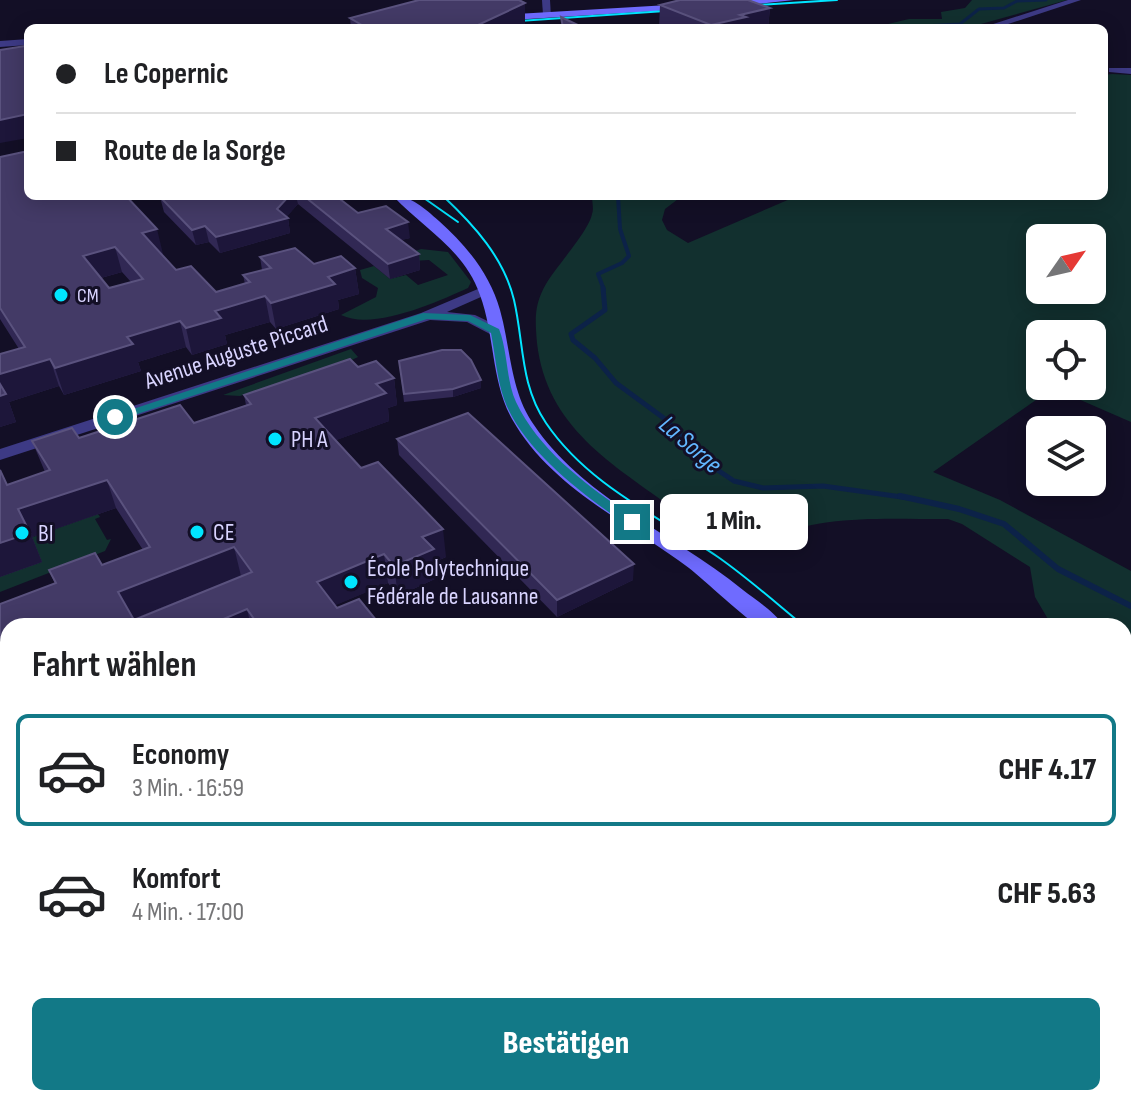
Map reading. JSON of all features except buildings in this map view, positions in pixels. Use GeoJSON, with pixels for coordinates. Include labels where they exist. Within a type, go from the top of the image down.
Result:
{"type":"FeatureCollection","features":[{"type":"Feature","properties":{"kind":"street"},"geometry":{"type":"LineString","coordinates":[[546,0],[548,15]]}},
{"type":"Feature","properties":{"kind":"street"},"geometry":{"type":"LineString","coordinates":[[715,5],[790,0]]}},
{"type":"Feature","properties":{"kind":"street"},"geometry":{"type":"LineString","coordinates":[[999,24],[1077,0]]}},
{"type":"Feature","properties":{"kind":"street"},"geometry":{"type":"LineString","coordinates":[[492,18],[701,6]]}},
{"type":"Feature","properties":{"kind":"street"},"geometry":{"type":"LineString","coordinates":[[0,44],[24,42]]}},
{"type":"Feature","properties":{"kind":"street"},"geometry":{"type":"LineString","coordinates":[[0,52],[24,50]]}},
{"type":"Feature","properties":{"kind":"street"},"geometry":{"type":"LineString","coordinates":[[1113,70],[1131,71]]}},
{"type":"Feature","properties":{"kind":"street"},"geometry":{"type":"LineString","coordinates":[[392,200],[433,226]]}},
{"type":"Feature","properties":{"kind":"street"},"geometry":{"type":"LineString","coordinates":[[404,200],[430,219],[479,275],[496,331],[510,400],[527,430],[556,463],[606,506],[705,569],[763,618]]}},
{"type":"Feature","properties":{"kind":"street","name":"Avenue Auguste Piccard"},"geometry":{"type":"LineString","coordinates":[[0,455],[426,316],[485,290]]}},
{"type":"Feature","properties":{"kind":"street"},"geometry":{"type":"LineString","coordinates":[[426,316],[470,318],[496,331]]}},
{"type":"Feature","properties":{"kind":"green space"},"geometry":{"type":"Polygon","coordinates":[[[972,0],[1067,0],[981,24],[888,24],[909,19],[942,19],[941,12],[965,8],[972,0]]]}},
{"type":"Feature","properties":{"kind":"green space"},"geometry":{"type":"Polygon","coordinates":[[[1108,74],[1131,75],[1131,422],[1081,400],[1106,400],[1106,320],[1026,320],[1026,400],[1036,400],[933,472],[1000,500],[1131,571],[1131,618],[1047,618],[1035,597],[1030,567],[962,524],[948,519],[817,524],[766,538],[739,550],[720,544],[678,517],[681,514],[610,462],[570,423],[555,400],[543,373],[537,343],[537,306],[546,284],[590,221],[592,200],[677,200],[665,209],[662,220],[667,230],[688,243],[788,200],[1108,200],[1108,74]]]}},
{"type":"Feature","properties":{"kind":"green space"},"geometry":{"type":"Polygon","coordinates":[[[421,249],[448,252],[471,282],[468,288],[423,307],[387,317],[370,320],[341,315],[376,297],[378,288],[362,278],[360,270],[374,266],[390,279],[406,275],[418,285],[448,275],[429,260],[412,261],[404,255],[421,249]]]}},
{"type":"Feature","properties":{"kind":"green space"},"geometry":{"type":"Polygon","coordinates":[[[351,349],[358,357],[323,374],[287,380],[240,396],[223,395],[351,349]]]}},
{"type":"Feature","properties":{"kind":"green space"},"geometry":{"type":"Polygon","coordinates":[[[98,514],[100,517],[95,519],[107,540],[111,539],[105,551],[0,592],[0,577],[30,538],[98,514]]]}},
{"type":"Feature","properties":{"kind":"waterway","name":"La Sorge"},"geometry":{"type":"LineString","coordinates":[[960,24],[979,9],[1004,8],[1017,1],[1046,0]]}},
{"type":"Feature","properties":{"kind":"waterway","name":"La Sorge"},"geometry":{"type":"LineString","coordinates":[[604,290],[598,274],[622,263],[629,256],[620,229],[618,200]]}},
{"type":"Feature","properties":{"kind":"waterway","name":"La Sorge"},"geometry":{"type":"LineString","coordinates":[[603,288],[605,310],[571,334],[573,340],[595,358],[616,383],[665,419],[710,465],[734,481],[763,488],[823,486],[909,498]]}},
{"type":"Feature","properties":{"kind":"waterway","name":"La Sorge"},"geometry":{"type":"LineString","coordinates":[[900,496],[959,509],[1004,524],[1058,569],[1131,606]]}},
{"type":"Feature","properties":{"kind":"tram line"},"geometry":{"type":"LineString","coordinates":[[740,6],[837,0]]}},
{"type":"Feature","properties":{"kind":"tram line"},"geometry":{"type":"LineString","coordinates":[[505,22],[680,10]]}},
{"type":"Feature","properties":{"kind":"tram line"},"geometry":{"type":"LineString","coordinates":[[427,200],[458,222]]}},
{"type":"Feature","properties":{"kind":"tram line"},"geometry":{"type":"LineString","coordinates":[[447,200],[476,231],[503,270],[514,300],[531,394],[546,423],[563,445],[603,482],[718,557],[794,618]]}},
{"type":"Feature","properties":{"kind":"place","name":"CM"},"geometry":{"type":"Point","coordinates":[61,295]}},
{"type":"Feature","properties":{"kind":"place","name":"PH A"},"geometry":{"type":"Point","coordinates":[275,439]}},
{"type":"Feature","properties":{"kind":"place","name":"CE"},"geometry":{"type":"Point","coordinates":[197,532]}},
{"type":"Feature","properties":{"kind":"place","name":"BI"},"geometry":{"type":"Point","coordinates":[22,533]}},
{"type":"Feature","properties":{"kind":"place","name":"École Polytechnique Fédérale de Lausanne"},"geometry":{"type":"Point","coordinates":[351,582]}},
{"type":"Feature","properties":{"kind":"route"},"geometry":{"type":"LineString","coordinates":[[115,417],[426,316],[470,318],[496,331],[510,400],[527,430],[577,484],[632,522]]}}]}
